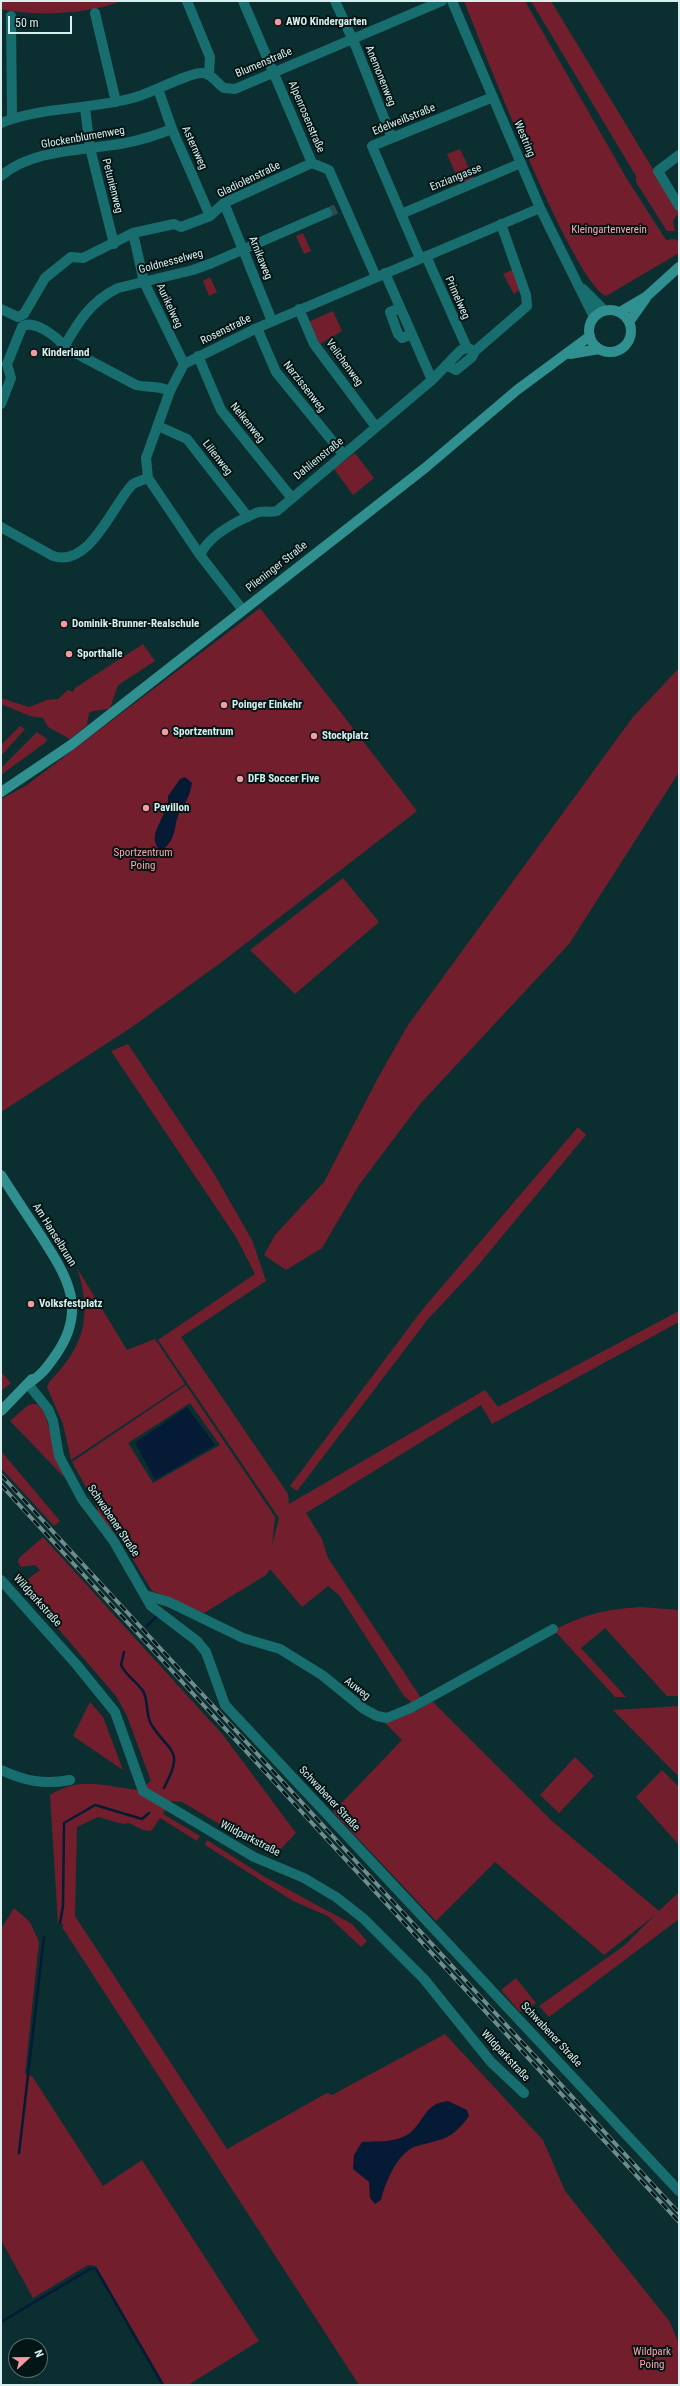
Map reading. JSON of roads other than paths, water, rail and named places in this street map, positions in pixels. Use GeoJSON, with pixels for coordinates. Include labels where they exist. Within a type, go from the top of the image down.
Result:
{"type":"FeatureCollection","features":[{"type":"Feature","properties":{"kind":"street"},"geometry":{"type":"LineString","coordinates":[[1,123],[12,118],[57,110],[85,108],[116,102],[158,90],[194,74],[209,74],[210,57],[187,1]]}},
{"type":"Feature","properties":{"kind":"street","name":"Alpenrosenstraße"},"geometry":{"type":"LineString","coordinates":[[243,1],[312,163],[329,170],[335,209],[380,275],[400,308],[432,380]]}},
{"type":"Feature","properties":{"kind":"street","name":"Anemonenweg"},"geometry":{"type":"LineString","coordinates":[[335,1],[392,138]]}},
{"type":"Feature","properties":{"kind":"street","name":"Blumenstraße"},"geometry":{"type":"LineString","coordinates":[[209,74],[220,86],[228,89],[235,89],[442,1]]}},
{"type":"Feature","properties":{"kind":"street","name":"Westring"},"geometry":{"type":"LineString","coordinates":[[452,1],[540,208],[579,284],[594,317]]}},
{"type":"Feature","properties":{"kind":"street"},"geometry":{"type":"LineString","coordinates":[[94,13],[116,102]]}},
{"type":"Feature","properties":{"kind":"street"},"geometry":{"type":"LineString","coordinates":[[11,16],[12,118]]}},
{"type":"Feature","properties":{"kind":"street","name":"Asternweg"},"geometry":{"type":"LineString","coordinates":[[158,90],[172,129],[210,216]]}},
{"type":"Feature","properties":{"kind":"street","name":"Edelweißstraße"},"geometry":{"type":"LineString","coordinates":[[423,257],[401,214],[372,146],[493,97]]}},
{"type":"Feature","properties":{"kind":"street","name":"Petunienweg"},"geometry":{"type":"LineString","coordinates":[[85,108],[90,148],[114,244]]}},
{"type":"Feature","properties":{"kind":"street","name":"Glockenblumenweg"},"geometry":{"type":"LineString","coordinates":[[1,176],[26,161],[90,148],[124,143],[172,129]]}},
{"type":"Feature","properties":{"kind":"street"},"geometry":{"type":"LineString","coordinates":[[679,155],[658,171],[679,206]]}},
{"type":"Feature","properties":{"kind":"street","name":"Gladiolenstraße"},"geometry":{"type":"LineString","coordinates":[[1,404],[11,378],[7,364],[23,320],[45,278],[71,257],[83,258],[114,244],[124,236],[133,233],[174,224],[181,227],[210,216],[224,203],[312,163]]}},
{"type":"Feature","properties":{"kind":"street","name":"Enziangasse"},"geometry":{"type":"LineString","coordinates":[[401,214],[521,163]]}},
{"type":"Feature","properties":{"kind":"street","name":"Arnikaweg"},"geometry":{"type":"LineString","coordinates":[[224,203],[244,248],[272,321]]}},
{"type":"Feature","properties":{"kind":"street","name":"Rosenstraße"},"geometry":{"type":"LineString","coordinates":[[184,364],[299,309],[540,208]]}},
{"type":"Feature","properties":{"kind":"street","name":"Goldnesselweg"},"geometry":{"type":"LineString","coordinates":[[64,347],[82,318],[96,300],[118,288],[193,270],[335,209]]}},
{"type":"Feature","properties":{"kind":"street","name":"Dahlienstraße"},"geometry":{"type":"LineString","coordinates":[[200,555],[204,546],[232,525],[258,512],[270,513],[277,511],[291,497],[432,380],[446,365],[456,370],[472,357],[471,349],[527,306],[526,295],[501,224]]}},
{"type":"Feature","properties":{"kind":"street","name":"Aurikelweg"},"geometry":{"type":"LineString","coordinates":[[133,233],[144,282],[184,364]]}},
{"type":"Feature","properties":{"kind":"street","name":"Primelweg"},"geometry":{"type":"LineString","coordinates":[[423,257],[471,349]]}},
{"type":"Feature","properties":{"kind":"street","name":"Plieninger Straße"},"geometry":{"type":"LineString","coordinates":[[620,312],[647,296],[679,268]]}},
{"type":"Feature","properties":{"kind":"street","name":"Westring"},"geometry":{"type":"LineString","coordinates":[[579,284],[605,311]]}},
{"type":"Feature","properties":{"kind":"street","name":"Plieninger Straße"},"geometry":{"type":"LineString","coordinates":[[564,356],[599,349],[610,352],[623,347],[630,335],[629,322],[647,296]]}},
{"type":"Feature","properties":{"kind":"street"},"geometry":{"type":"LineString","coordinates":[[1,309],[32,324],[61,341],[64,347],[136,385],[147,387],[155,386],[170,392]]}},
{"type":"Feature","properties":{"kind":"street","name":"Veilchenweg"},"geometry":{"type":"LineString","coordinates":[[299,309],[314,344],[376,427]]}},
{"type":"Feature","properties":{"kind":"street"},"geometry":{"type":"LineString","coordinates":[[599,349],[590,336],[590,324],[594,317],[605,311],[620,312],[629,322]]}},
{"type":"Feature","properties":{"kind":"street","name":"Narzissenweg"},"geometry":{"type":"LineString","coordinates":[[257,328],[276,372],[343,454]]}},
{"type":"Feature","properties":{"kind":"street","name":"Plieninger Straße"},"geometry":{"type":"LineString","coordinates":[[1,792],[70,745],[242,609],[425,468],[517,390],[590,336]]}},
{"type":"Feature","properties":{"kind":"street","name":"Nelkenweg"},"geometry":{"type":"LineString","coordinates":[[198,356],[221,410],[291,497]]}},
{"type":"Feature","properties":{"kind":"street"},"geometry":{"type":"LineString","coordinates":[[184,364],[170,392],[146,458],[148,478],[200,555],[242,609]]}},
{"type":"Feature","properties":{"kind":"street","name":"Lilienweg"},"geometry":{"type":"LineString","coordinates":[[158,426],[187,439],[248,517]]}},
{"type":"Feature","properties":{"kind":"street"},"geometry":{"type":"LineString","coordinates":[[1,528],[53,556],[59,558],[71,556],[88,545],[132,484],[148,478]]}},
{"type":"Feature","properties":{"kind":"street","name":"Am Hanselbrunn"},"geometry":{"type":"LineString","coordinates":[[1,1175],[59,1263],[70,1286],[73,1304],[71,1326],[64,1344],[45,1372],[28,1384],[1,1411]]}},
{"type":"Feature","properties":{"kind":"street","name":"Schwabener Straße"},"geometry":{"type":"LineString","coordinates":[[28,1384],[48,1409],[53,1421],[59,1456],[65,1470],[92,1513],[114,1540],[151,1606],[197,1641],[206,1652],[225,1705],[679,2191]]}},
{"type":"Feature","properties":{"kind":"street","name":"Wildparkstraße"},"geometry":{"type":"LineString","coordinates":[[1,1580],[50,1634],[115,1712],[143,1791],[254,1857],[304,1878],[336,1897],[364,1919],[424,1979],[491,2062],[524,2093]]}},
{"type":"Feature","properties":{"kind":"street","name":"Auweg"},"geometry":{"type":"LineString","coordinates":[[145,1596],[169,1602],[243,1638],[280,1650],[322,1675],[364,1709],[377,1716],[387,1718],[411,1708],[553,1629]]}},
{"type":"Feature","properties":{"kind":"street"},"geometry":{"type":"LineString","coordinates":[[1,1770],[31,1782],[42,1783],[70,1780]]}},
{"type":"Feature","properties":{"kind":"water"},"geometry":{"type":"Polygon","coordinates":[[[185,777],[192,783],[189,794],[178,815],[173,836],[167,846],[161,851],[156,845],[155,839],[158,825],[168,803],[168,796],[180,779],[185,777]]]}},
{"type":"Feature","properties":{"kind":"water"},"geometry":{"type":"Polygon","coordinates":[[[187,1407],[215,1445],[155,1480],[135,1443],[187,1407]]]}},
{"type":"Feature","properties":{"kind":"water"},"geometry":{"type":"Polygon","coordinates":[[[448,2101],[467,2110],[469,2116],[452,2134],[440,2140],[417,2146],[404,2154],[393,2168],[381,2200],[375,2204],[370,2198],[369,2182],[353,2169],[354,2155],[362,2142],[387,2141],[405,2136],[415,2128],[434,2105],[448,2101]]]}},
{"type":"Feature","properties":{"kind":"waterway"},"geometry":{"type":"LineString","coordinates":[[147,1626],[157,1616]]}},
{"type":"Feature","properties":{"kind":"waterway"},"geometry":{"type":"LineString","coordinates":[[124,1652],[121,1665],[143,1691],[146,1699],[149,1720],[169,1747],[174,1758],[174,1765],[164,1788]]}},
{"type":"Feature","properties":{"kind":"waterway"},"geometry":{"type":"LineString","coordinates":[[60,1923],[63,1906],[64,1823],[95,1805],[142,1819],[149,1813]]}},
{"type":"Feature","properties":{"kind":"waterway"},"geometry":{"type":"LineString","coordinates":[[19,2153],[44,1937]]}},
{"type":"Feature","properties":{"kind":"waterway"},"geometry":{"type":"LineString","coordinates":[[1,2322],[90,2269],[96,2269],[163,2385]]}},
{"type":"Feature","properties":{"kind":"tunnel"},"geometry":{"type":"LineString","coordinates":[[327,213],[336,209]]}},
{"type":"Feature","properties":{"kind":"railway"},"geometry":{"type":"LineString","coordinates":[[1,1475],[679,2213]]}},
{"type":"Feature","properties":{"kind":"railway"},"geometry":{"type":"LineString","coordinates":[[1,1485],[679,2222]]}},
{"type":"Feature","properties":{"kind":"place","name":"AWO Kindergarten"},"geometry":{"type":"Point","coordinates":[278,22]}},
{"type":"Feature","properties":{"kind":"place","name":"Kinderland"},"geometry":{"type":"Point","coordinates":[34,353]}},
{"type":"Feature","properties":{"kind":"place","name":"Dominik-Brunner-Realschule"},"geometry":{"type":"Point","coordinates":[64,624]}},
{"type":"Feature","properties":{"kind":"place","name":"Sporthalle"},"geometry":{"type":"Point","coordinates":[69,654]}},
{"type":"Feature","properties":{"kind":"place","name":"Poinger Einkehr"},"geometry":{"type":"Point","coordinates":[224,705]}},
{"type":"Feature","properties":{"kind":"place","name":"Sportzentrum"},"geometry":{"type":"Point","coordinates":[165,732]}},
{"type":"Feature","properties":{"kind":"place","name":"Stockplatz"},"geometry":{"type":"Point","coordinates":[314,736]}},
{"type":"Feature","properties":{"kind":"place","name":"DFB Soccer Five"},"geometry":{"type":"Point","coordinates":[240,779]}},
{"type":"Feature","properties":{"kind":"place","name":"Pavillon"},"geometry":{"type":"Point","coordinates":[146,808]}},
{"type":"Feature","properties":{"kind":"place","name":"Volksfestplatz"},"geometry":{"type":"Point","coordinates":[31,1304]}},
{"type":"Feature","properties":{"kind":"park label","name":"Kleingartenverein"},"geometry":{"type":"Point","coordinates":[609,230]}},
{"type":"Feature","properties":{"kind":"park label","name":"Sportzentrum Poing"},"geometry":{"type":"Point","coordinates":[143,859]}},
{"type":"Feature","properties":{"kind":"park label","name":"Wildpark Poing"},"geometry":{"type":"Point","coordinates":[652,2358]}}]}
